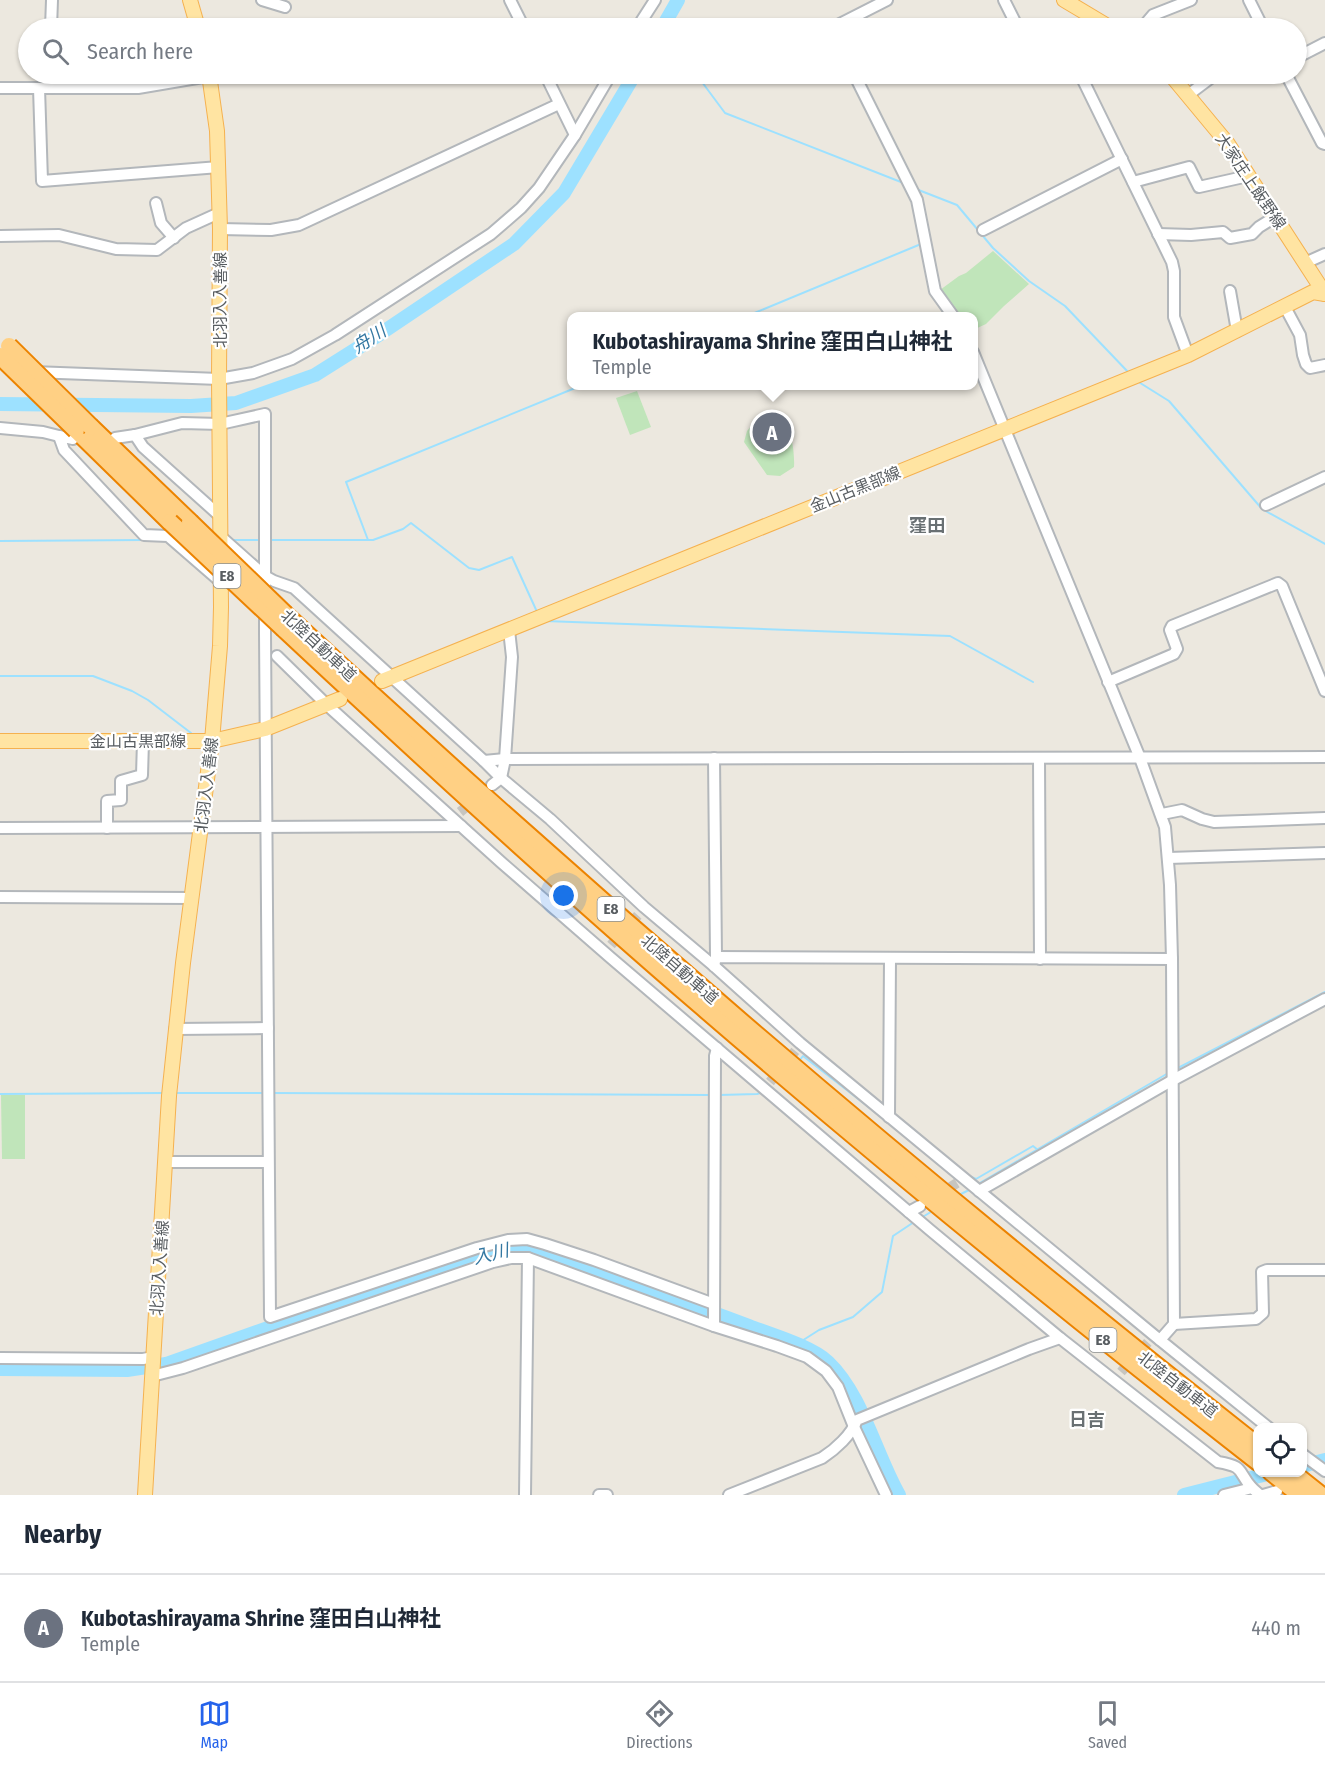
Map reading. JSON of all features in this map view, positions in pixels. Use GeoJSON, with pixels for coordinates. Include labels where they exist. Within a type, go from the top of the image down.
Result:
{"type":"FeatureCollection","features":[{"type":"Feature","properties":{"kind":"highway","name":"北陸自動車道"},"geometry":{"type":"LineString","coordinates":[[3,347],[80,432],[170,522],[374,696],[611,909],[780,1056],[944,1193],[955,1211],[1246,1464]]}},
{"type":"Feature","properties":{"kind":"highway","name":"北陸自動車道"},"geometry":{"type":"LineString","coordinates":[[80,432],[190,522],[285,622]]}},
{"type":"Feature","properties":{"kind":"highway","name":"北陸自動車道"},"geometry":{"type":"LineString","coordinates":[[955,1211],[1253,1443]]}},
{"type":"Feature","properties":{"kind":"highway"},"geometry":{"type":"LineString","coordinates":[[1286,1477],[1307,1482]]}},
{"type":"Feature","properties":{"kind":"main road"},"geometry":{"type":"LineString","coordinates":[[190,0],[195,18]]}},
{"type":"Feature","properties":{"kind":"main road"},"geometry":{"type":"LineString","coordinates":[[1071,2],[1096,18]]}},
{"type":"Feature","properties":{"kind":"main road","name":"北羽入入善線"},"geometry":{"type":"LineString","coordinates":[[145,1495],[175,1029],[212,741],[220,646],[219,167],[210,84]]}},
{"type":"Feature","properties":{"kind":"main road","name":"大家庄上飯野線"},"geometry":{"type":"LineString","coordinates":[[1179,84],[1213,124],[1325,294]]}},
{"type":"Feature","properties":{"kind":"main road","name":"金山古黒部線"},"geometry":{"type":"LineString","coordinates":[[387,679],[1188,355],[1313,292],[1325,294]]}},
{"type":"Feature","properties":{"kind":"main road","name":"金山古黒部線"},"geometry":{"type":"LineString","coordinates":[[0,741],[212,741],[265,729],[334,702]]}},
{"type":"Feature","properties":{"kind":"street"},"geometry":{"type":"LineString","coordinates":[[51,18],[52,0]]}},
{"type":"Feature","properties":{"kind":"street"},"geometry":{"type":"LineString","coordinates":[[262,0],[285,7]]}},
{"type":"Feature","properties":{"kind":"street"},"geometry":{"type":"LineString","coordinates":[[510,0],[519,18]]}},
{"type":"Feature","properties":{"kind":"street"},"geometry":{"type":"LineString","coordinates":[[643,18],[655,0]]}},
{"type":"Feature","properties":{"kind":"street"},"geometry":{"type":"LineString","coordinates":[[852,18],[887,0]]}},
{"type":"Feature","properties":{"kind":"street"},"geometry":{"type":"LineString","coordinates":[[1004,0],[1013,18]]}},
{"type":"Feature","properties":{"kind":"street"},"geometry":{"type":"LineString","coordinates":[[1150,18],[1191,0]]}},
{"type":"Feature","properties":{"kind":"street"},"geometry":{"type":"LineString","coordinates":[[1249,0],[1258,18]]}},
{"type":"Feature","properties":{"kind":"street"},"geometry":{"type":"LineString","coordinates":[[1307,52],[1325,43]]}},
{"type":"Feature","properties":{"kind":"street"},"geometry":{"type":"LineString","coordinates":[[46,84],[42,182],[219,167]]}},
{"type":"Feature","properties":{"kind":"street"},"geometry":{"type":"LineString","coordinates":[[0,88],[138,88],[160,84]]}},
{"type":"Feature","properties":{"kind":"street"},"geometry":{"type":"LineString","coordinates":[[550,84],[575,135]]}},
{"type":"Feature","properties":{"kind":"street"},"geometry":{"type":"LineString","coordinates":[[0,371],[219,379],[253,373],[292,359],[334,335],[491,234],[539,188],[575,135],[605,84]]}},
{"type":"Feature","properties":{"kind":"street"},"geometry":{"type":"LineString","coordinates":[[859,84],[917,200],[935,291],[950,312]]}},
{"type":"Feature","properties":{"kind":"street"},"geometry":{"type":"LineString","coordinates":[[1085,84],[1172,262],[1174,317],[1188,355]]}},
{"type":"Feature","properties":{"kind":"street"},"geometry":{"type":"LineString","coordinates":[[1188,95],[1203,84]]}},
{"type":"Feature","properties":{"kind":"street"},"geometry":{"type":"LineString","coordinates":[[1291,84],[1322,143],[1325,144]]}},
{"type":"Feature","properties":{"kind":"street"},"geometry":{"type":"LineString","coordinates":[[220,229],[271,230],[299,225],[559,104]]}},
{"type":"Feature","properties":{"kind":"street"},"geometry":{"type":"LineString","coordinates":[[983,230],[1122,159]]}},
{"type":"Feature","properties":{"kind":"street"},"geometry":{"type":"LineString","coordinates":[[1133,182],[1189,166],[1199,188],[1248,176]]}},
{"type":"Feature","properties":{"kind":"street"},"geometry":{"type":"LineString","coordinates":[[156,203],[160,223],[174,237]]}},
{"type":"Feature","properties":{"kind":"street"},"geometry":{"type":"LineString","coordinates":[[0,236],[59,235],[116,249],[157,250],[186,228],[219,213]]}},
{"type":"Feature","properties":{"kind":"street"},"geometry":{"type":"LineString","coordinates":[[1158,234],[1191,235],[1223,232],[1230,238],[1252,234],[1275,217]]}},
{"type":"Feature","properties":{"kind":"street"},"geometry":{"type":"LineString","coordinates":[[1305,263],[1325,254]]}},
{"type":"Feature","properties":{"kind":"street"},"geometry":{"type":"LineString","coordinates":[[1230,291],[1238,331]]}},
{"type":"Feature","properties":{"kind":"street"},"geometry":{"type":"LineString","coordinates":[[1285,307],[1300,335],[1306,364],[1310,368],[1325,365]]}},
{"type":"Feature","properties":{"kind":"street"},"geometry":{"type":"LineString","coordinates":[[978,364],[1140,758],[1165,827],[1170,885],[1172,959],[1174,1324]]}},
{"type":"Feature","properties":{"kind":"street"},"geometry":{"type":"LineString","coordinates":[[115,438],[182,423],[220,421],[265,414],[270,1317],[477,1248],[508,1240],[527,1239],[594,1260],[714,1304]]}},
{"type":"Feature","properties":{"kind":"street"},"geometry":{"type":"LineString","coordinates":[[0,428],[43,432],[58,436],[80,432]]}},
{"type":"Feature","properties":{"kind":"street"},"geometry":{"type":"LineString","coordinates":[[135,435],[143,447],[220,516]]}},
{"type":"Feature","properties":{"kind":"street"},"geometry":{"type":"LineString","coordinates":[[58,436],[64,450],[144,535],[168,536],[221,582]]}},
{"type":"Feature","properties":{"kind":"street"},"geometry":{"type":"LineString","coordinates":[[1266,505],[1325,477]]}},
{"type":"Feature","properties":{"kind":"street"},"geometry":{"type":"LineString","coordinates":[[220,536],[265,576],[274,582],[294,588],[387,679],[484,761],[496,781],[550,819],[641,911],[715,962],[798,1047],[889,1117],[944,1193]]}},
{"type":"Feature","properties":{"kind":"street"},"geometry":{"type":"LineString","coordinates":[[1108,682],[1174,654],[1176,650],[1170,630],[1172,626],[1278,583],[1282,586],[1325,691]]}},
{"type":"Feature","properties":{"kind":"street"},"geometry":{"type":"LineString","coordinates":[[496,781],[505,759],[512,657],[509,630]]}},
{"type":"Feature","properties":{"kind":"street"},"geometry":{"type":"LineString","coordinates":[[277,656],[334,702],[458,819],[608,948],[717,1048],[767,1085],[909,1212],[1060,1338],[1118,1376],[1218,1462],[1246,1464]]}},
{"type":"Feature","properties":{"kind":"street"},"geometry":{"type":"LineString","coordinates":[[107,828],[107,801],[121,800],[121,781],[142,775],[143,741]]}},
{"type":"Feature","properties":{"kind":"street"},"geometry":{"type":"LineString","coordinates":[[484,761],[714,758],[1325,757]]}},
{"type":"Feature","properties":{"kind":"street"},"geometry":{"type":"LineString","coordinates":[[714,758],[715,962]]}},
{"type":"Feature","properties":{"kind":"street"},"geometry":{"type":"LineString","coordinates":[[1039,758],[1041,959]]}},
{"type":"Feature","properties":{"kind":"street"},"geometry":{"type":"LineString","coordinates":[[1162,814],[1182,810],[1214,822],[1325,818]]}},
{"type":"Feature","properties":{"kind":"street"},"geometry":{"type":"LineString","coordinates":[[0,828],[267,828],[458,819]]}},
{"type":"Feature","properties":{"kind":"street"},"geometry":{"type":"LineString","coordinates":[[1168,858],[1325,853]]}},
{"type":"Feature","properties":{"kind":"street"},"geometry":{"type":"LineString","coordinates":[[0,897],[192,898]]}},
{"type":"Feature","properties":{"kind":"street"},"geometry":{"type":"LineString","coordinates":[[889,1117],[890,958]]}},
{"type":"Feature","properties":{"kind":"street"},"geometry":{"type":"LineString","coordinates":[[715,962],[890,958],[1172,959]]}},
{"type":"Feature","properties":{"kind":"street"},"geometry":{"type":"LineString","coordinates":[[909,1212],[944,1193],[979,1191],[1173,1080],[1325,999]]}},
{"type":"Feature","properties":{"kind":"street"},"geometry":{"type":"LineString","coordinates":[[175,1029],[268,1028]]}},
{"type":"Feature","properties":{"kind":"street"},"geometry":{"type":"LineString","coordinates":[[714,1326],[715,1056],[717,1048]]}},
{"type":"Feature","properties":{"kind":"street"},"geometry":{"type":"LineString","coordinates":[[165,1162],[268,1162]]}},
{"type":"Feature","properties":{"kind":"street"},"geometry":{"type":"LineString","coordinates":[[979,1191],[1154,1339],[1263,1423]]}},
{"type":"Feature","properties":{"kind":"street"},"geometry":{"type":"LineString","coordinates":[[0,1358],[144,1359],[152,1367],[183,1368],[493,1262],[511,1258],[528,1258],[714,1326],[807,1357],[826,1371],[838,1387],[856,1423],[886,1495]]}},
{"type":"Feature","properties":{"kind":"street"},"geometry":{"type":"LineString","coordinates":[[525,1495],[528,1258]]}},
{"type":"Feature","properties":{"kind":"street"},"geometry":{"type":"LineString","coordinates":[[1154,1339],[1174,1324],[1257,1319],[1263,1313],[1262,1272],[1267,1270],[1325,1270]]}},
{"type":"Feature","properties":{"kind":"street"},"geometry":{"type":"LineString","coordinates":[[729,1495],[822,1458],[832,1451],[856,1423],[874,1412],[1060,1338]]}},
{"type":"Feature","properties":{"kind":"street"},"geometry":{"type":"LineString","coordinates":[[1246,1464],[1241,1470],[1258,1493]]}},
{"type":"Feature","properties":{"kind":"street"},"geometry":{"type":"LineString","coordinates":[[1224,1495],[1258,1493],[1307,1482]]}},
{"type":"Feature","properties":{"kind":"street"},"geometry":{"type":"LineString","coordinates":[[599,1495],[607,1495]]}},
{"type":"Feature","properties":{"kind":"green space"},"geometry":{"type":"Polygon","coordinates":[[[993,251],[1029,284],[986,324],[978,328],[978,312],[954,312],[940,290],[993,251]]]}},
{"type":"Feature","properties":{"kind":"green space"},"geometry":{"type":"Polygon","coordinates":[[[637,391],[651,427],[630,435],[616,398],[637,391]]]}},
{"type":"Feature","properties":{"kind":"green space"},"geometry":{"type":"Polygon","coordinates":[[[764,411],[774,412],[780,416],[791,436],[794,467],[780,476],[767,475],[744,442],[747,431],[764,411]]]}},
{"type":"Feature","properties":{"kind":"green space"},"geometry":{"type":"Polygon","coordinates":[[[1,1095],[25,1095],[25,1159],[2,1159],[1,1095]]]}},
{"type":"Feature","properties":{"kind":"waterway","name":"舟川"},"geometry":{"type":"LineString","coordinates":[[668,18],[678,0]]}},
{"type":"Feature","properties":{"kind":"waterway","name":"舟川"},"geometry":{"type":"LineString","coordinates":[[0,404],[191,406],[236,403],[315,375],[514,244],[564,193],[629,84]]}},
{"type":"Feature","properties":{"kind":"waterway"},"geometry":{"type":"LineString","coordinates":[[703,84],[725,113],[906,184]]}},
{"type":"Feature","properties":{"kind":"waterway"},"geometry":{"type":"LineString","coordinates":[[916,189],[957,205],[993,248],[1029,281],[1065,306],[1129,373]]}},
{"type":"Feature","properties":{"kind":"waterway"},"geometry":{"type":"LineString","coordinates":[[757,312],[921,244]]}},
{"type":"Feature","properties":{"kind":"waterway"},"geometry":{"type":"LineString","coordinates":[[1137,381],[1169,401],[1262,509],[1325,544]]}},
{"type":"Feature","properties":{"kind":"waterway"},"geometry":{"type":"LineString","coordinates":[[368,540],[346,482],[570,390]]}},
{"type":"Feature","properties":{"kind":"waterway"},"geometry":{"type":"LineString","coordinates":[[270,540],[373,540],[403,529],[411,523],[469,568],[479,570],[512,557],[538,614]]}},
{"type":"Feature","properties":{"kind":"waterway"},"geometry":{"type":"LineString","coordinates":[[0,541],[144,540]]}},
{"type":"Feature","properties":{"kind":"waterway"},"geometry":{"type":"LineString","coordinates":[[231,540],[261,540]]}},
{"type":"Feature","properties":{"kind":"waterway"},"geometry":{"type":"LineString","coordinates":[[545,621],[950,636],[1033,682]]}},
{"type":"Feature","properties":{"kind":"waterway"},"geometry":{"type":"LineString","coordinates":[[0,676],[93,676],[132,691],[148,700],[191,733]]}},
{"type":"Feature","properties":{"kind":"waterway"},"geometry":{"type":"LineString","coordinates":[[1178,1068],[1325,992]]}},
{"type":"Feature","properties":{"kind":"waterway"},"geometry":{"type":"LineString","coordinates":[[799,1061],[803,1056],[884,1119]]}},
{"type":"Feature","properties":{"kind":"waterway"},"geometry":{"type":"LineString","coordinates":[[978,1184],[1170,1072]]}},
{"type":"Feature","properties":{"kind":"waterway"},"geometry":{"type":"LineString","coordinates":[[719,1095],[764,1092]]}},
{"type":"Feature","properties":{"kind":"waterway"},"geometry":{"type":"LineString","coordinates":[[0,1094],[164,1093]]}},
{"type":"Feature","properties":{"kind":"waterway"},"geometry":{"type":"LineString","coordinates":[[173,1093],[263,1093]]}},
{"type":"Feature","properties":{"kind":"waterway"},"geometry":{"type":"LineString","coordinates":[[272,1093],[710,1095]]}},
{"type":"Feature","properties":{"kind":"waterway"},"geometry":{"type":"LineString","coordinates":[[967,1175],[976,1179],[1033,1146],[1038,1150]]}},
{"type":"Feature","properties":{"kind":"waterway"},"geometry":{"type":"LineString","coordinates":[[957,1196],[971,1189]]}},
{"type":"Feature","properties":{"kind":"waterway"},"geometry":{"type":"LineString","coordinates":[[921,1218],[934,1210]]}},
{"type":"Feature","properties":{"kind":"waterway"},"geometry":{"type":"LineString","coordinates":[[797,1344],[819,1330],[853,1317],[882,1292],[893,1236],[914,1222]]}},
{"type":"Feature","properties":{"kind":"waterway","name":"入川"},"geometry":{"type":"LineString","coordinates":[[0,1369],[127,1370],[166,1364],[493,1251],[516,1248],[542,1252],[672,1298],[791,1341],[821,1356],[840,1375],[850,1391],[899,1495]]}},
{"type":"Feature","properties":{"kind":"waterway"},"geometry":{"type":"LineString","coordinates":[[861,1432],[868,1427]]}},
{"type":"Feature","properties":{"kind":"waterway"},"geometry":{"type":"LineString","coordinates":[[827,1461],[836,1454]]}},
{"type":"Feature","properties":{"kind":"waterway","name":"入川"},"geometry":{"type":"LineString","coordinates":[[1307,1465],[1325,1460]]}},
{"type":"Feature","properties":{"kind":"waterway","name":"入川"},"geometry":{"type":"LineString","coordinates":[[1184,1495],[1255,1477]]}},
{"type":"Feature","properties":{"kind":"tunnel"},"geometry":{"type":"LineString","coordinates":[[460,812],[476,799]]}},
{"type":"Feature","properties":{"kind":"tunnel"},"geometry":{"type":"LineString","coordinates":[[611,945],[639,914]]}},
{"type":"Feature","properties":{"kind":"tunnel"},"geometry":{"type":"LineString","coordinates":[[770,1082],[796,1050]]}},
{"type":"Feature","properties":{"kind":"tunnel"},"geometry":{"type":"LineString","coordinates":[[938,1195],[957,1183]]}},
{"type":"Feature","properties":{"kind":"tunnel"},"geometry":{"type":"LineString","coordinates":[[1121,1372],[1149,1341]]}},
{"type":"Feature","properties":{"kind":"place","name":"Kubotashirayama Shrine 窪田白山神社"},"geometry":{"type":"Point","coordinates":[772,432]}},
{"type":"Feature","properties":{"kind":"district","name":"窪田"},"geometry":{"type":"Point","coordinates":[927,526]}},
{"type":"Feature","properties":{"kind":"district","name":"日吉"},"geometry":{"type":"Point","coordinates":[1087,1420]}}]}
